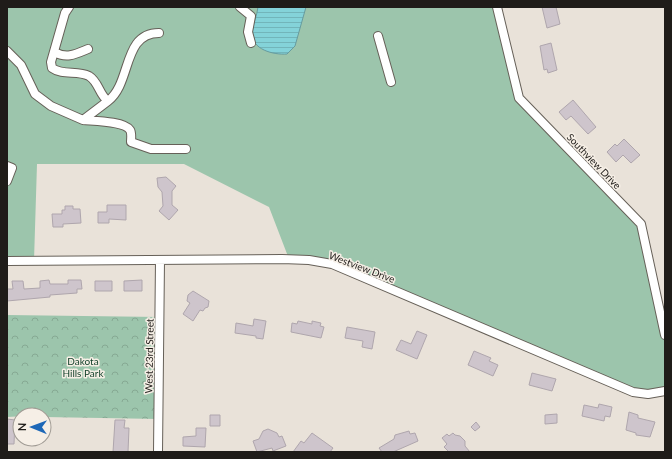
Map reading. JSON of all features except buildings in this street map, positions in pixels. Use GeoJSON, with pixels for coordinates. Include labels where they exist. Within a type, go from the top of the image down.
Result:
{"type":"FeatureCollection","features":[{"type":"Feature","properties":{"kind":"street"},"geometry":{"type":"LineString","coordinates":[[69,7],[51,62],[52,68],[58,72],[86,75],[91,77],[104,99],[108,101]]}},
{"type":"Feature","properties":{"kind":"street"},"geometry":{"type":"LineString","coordinates":[[240,7],[251,16],[248,32],[251,43]]}},
{"type":"Feature","properties":{"kind":"street","name":"Southview Drive"},"geometry":{"type":"LineString","coordinates":[[497,7],[519,98],[641,224],[665,335]]}},
{"type":"Feature","properties":{"kind":"street"},"geometry":{"type":"LineString","coordinates":[[83,120],[108,101],[119,90],[133,50],[140,38],[150,33],[159,33]]}},
{"type":"Feature","properties":{"kind":"street"},"geometry":{"type":"LineString","coordinates":[[378,36],[391,82]]}},
{"type":"Feature","properties":{"kind":"street"},"geometry":{"type":"LineString","coordinates":[[54,52],[60,55],[72,56],[88,49]]}},
{"type":"Feature","properties":{"kind":"street"},"geometry":{"type":"LineString","coordinates":[[7,51],[21,65],[35,94],[51,106],[83,120],[120,125],[129,128],[131,132],[131,142],[151,149],[186,149]]}},
{"type":"Feature","properties":{"kind":"street"},"geometry":{"type":"LineString","coordinates":[[7,166],[12,168],[7,181]]}},
{"type":"Feature","properties":{"kind":"street","name":"Westview Drive"},"geometry":{"type":"LineString","coordinates":[[7,261],[282,259],[309,260],[332,264],[633,392],[648,394],[665,391]]}},
{"type":"Feature","properties":{"kind":"street","name":"West 23rd Street"},"geometry":{"type":"LineString","coordinates":[[158,452],[160,260]]}},
{"type":"Feature","properties":{"kind":"green space"},"geometry":{"type":"Polygon","coordinates":[[[7,7],[497,7],[519,98],[641,224],[665,335],[665,391],[648,394],[332,264],[289,259],[269,207],[184,164],[37,164],[34,261],[7,261],[7,7]]]}},
{"type":"Feature","properties":{"kind":"green space","name":"Dakota Hills Park"},"geometry":{"type":"Polygon","coordinates":[[[7,315],[160,317],[158,419],[52,417],[52,407],[12,407],[12,417],[7,417],[7,315]]]}},
{"type":"Feature","properties":{"kind":"water"},"geometry":{"type":"Polygon","coordinates":[[[258,7],[306,7],[295,46],[287,54],[276,54],[264,50],[255,43],[252,32],[258,7]]]}}]}
